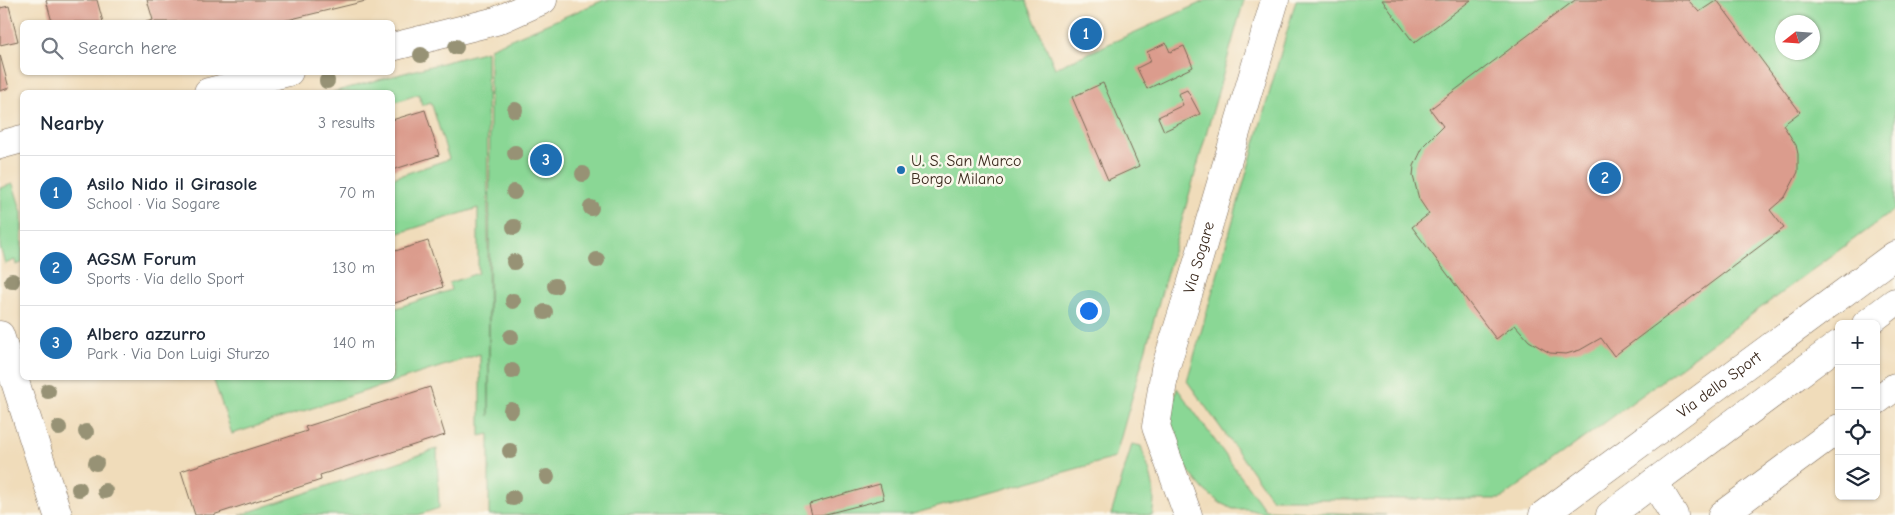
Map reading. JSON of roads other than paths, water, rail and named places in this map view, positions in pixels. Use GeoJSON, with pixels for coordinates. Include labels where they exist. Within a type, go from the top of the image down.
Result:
{"type":"FeatureCollection","features":[{"type":"Feature","properties":{"kind":"street"},"geometry":{"type":"LineString","coordinates":[[395,46],[496,21],[543,0]]}},
{"type":"Feature","properties":{"kind":"street","name":"Via Sogare"},"geometry":{"type":"LineString","coordinates":[[1188,515],[1156,428],[1165,369],[1192,285],[1274,0]]}},
{"type":"Feature","properties":{"kind":"street"},"geometry":{"type":"LineString","coordinates":[[216,90],[276,75]]}},
{"type":"Feature","properties":{"kind":"street"},"geometry":{"type":"LineString","coordinates":[[0,145],[20,140]]}},
{"type":"Feature","properties":{"kind":"street","name":"Via dello Sport"},"geometry":{"type":"LineString","coordinates":[[1543,515],[1895,254]]}},
{"type":"Feature","properties":{"kind":"street"},"geometry":{"type":"LineString","coordinates":[[1871,320],[1895,302]]}},
{"type":"Feature","properties":{"kind":"street"},"geometry":{"type":"LineString","coordinates":[[0,335],[58,515]]}},
{"type":"Feature","properties":{"kind":"street"},"geometry":{"type":"LineString","coordinates":[[1610,515],[1835,347]]}},
{"type":"Feature","properties":{"kind":"street"},"geometry":{"type":"LineString","coordinates":[[1880,398],[1895,387]]}},
{"type":"Feature","properties":{"kind":"street"},"geometry":{"type":"LineString","coordinates":[[1722,515],[1835,431]]}},
{"type":"Feature","properties":{"kind":"street"},"geometry":{"type":"LineString","coordinates":[[1654,482],[1674,515]]}},
{"type":"Feature","properties":{"kind":"place","name":"Asilo Nido il Girasole"},"geometry":{"type":"Point","coordinates":[1086,34]}},
{"type":"Feature","properties":{"kind":"place","name":"Albero azzurro"},"geometry":{"type":"Point","coordinates":[546,160]}},
{"type":"Feature","properties":{"kind":"place","name":"U. S. San Marco Borgo Milano"},"geometry":{"type":"Point","coordinates":[901,170]}},
{"type":"Feature","properties":{"kind":"place","name":"AGSM Forum"},"geometry":{"type":"Point","coordinates":[1605,178]}}]}
